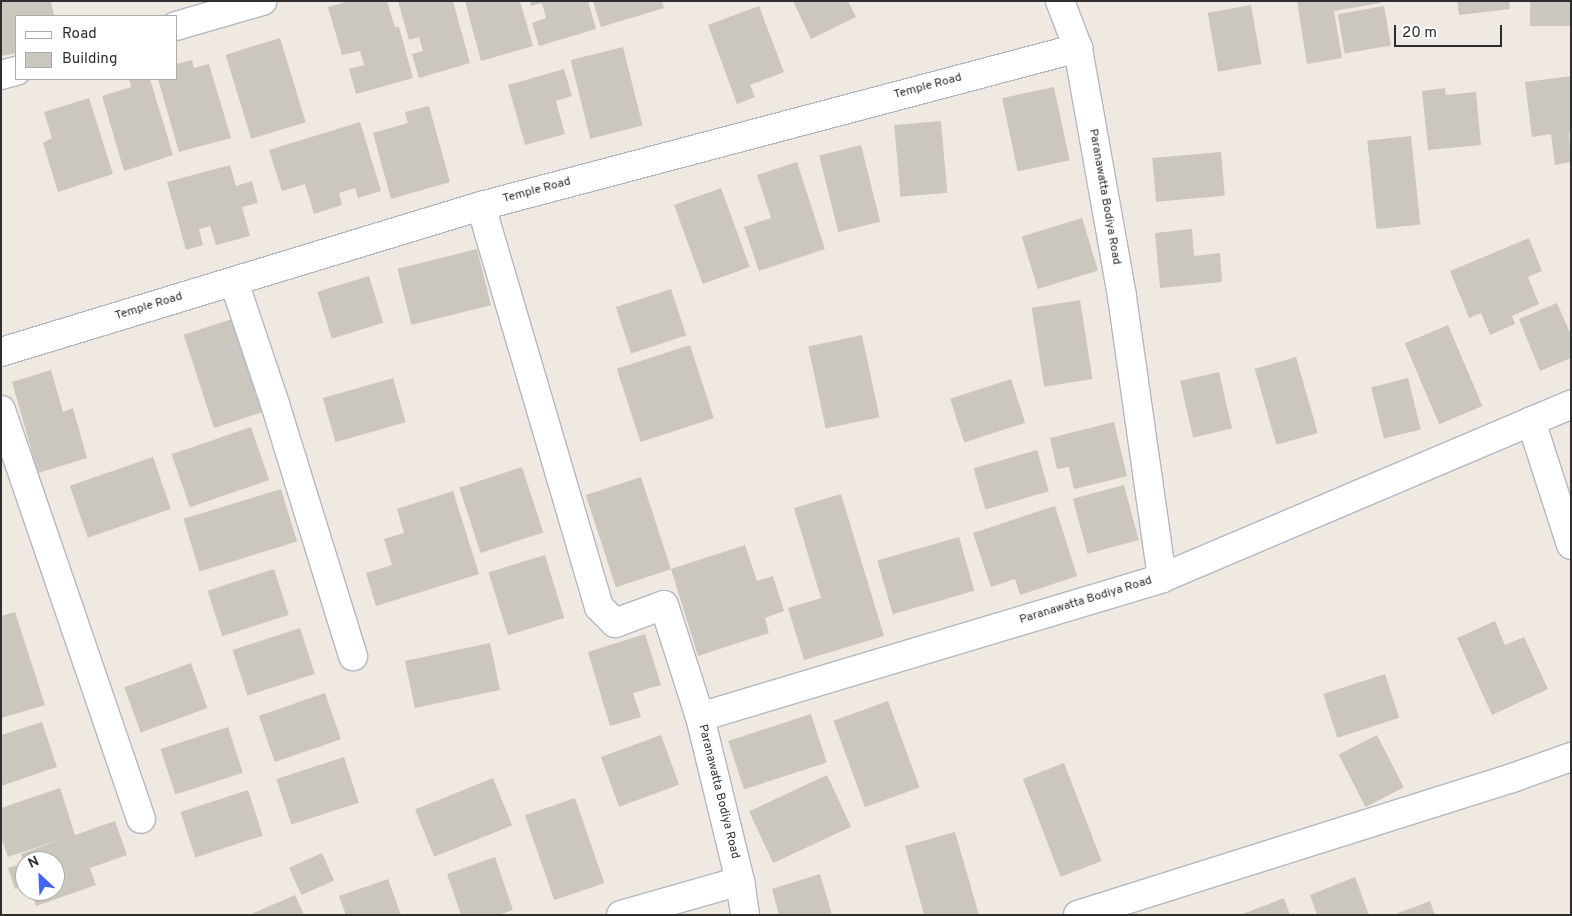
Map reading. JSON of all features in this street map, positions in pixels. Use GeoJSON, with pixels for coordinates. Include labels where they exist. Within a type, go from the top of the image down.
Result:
{"type":"FeatureCollection","features":[{"type":"Feature","properties":{"kind":"street"},"geometry":{"type":"LineString","coordinates":[[178,25],[262,1]]}},
{"type":"Feature","properties":{"kind":"street","name":"Paranawatta Bodiya Road"},"geometry":{"type":"LineString","coordinates":[[745,915],[740,881],[700,717],[1162,578],[1122,296],[1078,48],[1060,1]]}},
{"type":"Feature","properties":{"kind":"street","name":"Temple Road"},"geometry":{"type":"LineString","coordinates":[[1,352],[481,206],[1078,48]]}},
{"type":"Feature","properties":{"kind":"street"},"geometry":{"type":"LineString","coordinates":[[1,75],[15,71]]}},
{"type":"Feature","properties":{"kind":"street"},"geometry":{"type":"LineString","coordinates":[[481,206],[599,607],[615,622],[664,605],[700,717]]}},
{"type":"Feature","properties":{"kind":"street"},"geometry":{"type":"LineString","coordinates":[[234,282],[275,404],[353,656]]}},
{"type":"Feature","properties":{"kind":"street"},"geometry":{"type":"LineString","coordinates":[[1162,578],[1571,404]]}},
{"type":"Feature","properties":{"kind":"street"},"geometry":{"type":"LineString","coordinates":[[1,410],[141,819]]}},
{"type":"Feature","properties":{"kind":"street"},"geometry":{"type":"LineString","coordinates":[[1531,421],[1571,545]]}},
{"type":"Feature","properties":{"kind":"street"},"geometry":{"type":"LineString","coordinates":[[1078,915],[1512,778],[1571,756]]}},
{"type":"Feature","properties":{"kind":"street"},"geometry":{"type":"LineString","coordinates":[[621,915],[740,881]]}},
{"type":"Feature","properties":{"kind":"building"},"geometry":{"type":"Polygon","coordinates":[[[1,1],[51,1],[54,15],[15,15],[15,53],[1,56],[1,1]]]}},
{"type":"Feature","properties":{"kind":"building"},"geometry":{"type":"Polygon","coordinates":[[[349,1],[387,1],[395,27],[399,27],[413,78],[356,94],[349,69],[364,65],[360,51],[342,55],[328,7],[349,1]]]}},
{"type":"Feature","properties":{"kind":"building"},"geometry":{"type":"Polygon","coordinates":[[[398,1],[453,1],[470,63],[419,78],[412,54],[423,51],[419,37],[409,40],[398,1]]]}},
{"type":"Feature","properties":{"kind":"building"},"geometry":{"type":"Polygon","coordinates":[[[465,1],[520,1],[533,46],[481,61],[465,1]]]}},
{"type":"Feature","properties":{"kind":"building"},"geometry":{"type":"Polygon","coordinates":[[[530,1],[588,1],[596,29],[539,46],[532,23],[546,18],[542,3],[531,6],[530,1]]]}},
{"type":"Feature","properties":{"kind":"building"},"geometry":{"type":"Polygon","coordinates":[[[593,1],[662,1],[664,8],[601,27],[593,1]]]}},
{"type":"Feature","properties":{"kind":"building"},"geometry":{"type":"Polygon","coordinates":[[[793,1],[848,1],[856,17],[811,39],[793,1]]]}},
{"type":"Feature","properties":{"kind":"building"},"geometry":{"type":"Polygon","coordinates":[[[1297,1],[1380,1],[1381,3],[1334,11],[1342,58],[1307,64],[1297,1]]]}},
{"type":"Feature","properties":{"kind":"building"},"geometry":{"type":"Polygon","coordinates":[[[1457,1],[1509,1],[1510,9],[1459,15],[1457,1]]]}},
{"type":"Feature","properties":{"kind":"building"},"geometry":{"type":"Polygon","coordinates":[[[1530,1],[1571,1],[1571,26],[1530,26],[1530,1]]]}},
{"type":"Feature","properties":{"kind":"building"},"geometry":{"type":"Polygon","coordinates":[[[1251,5],[1261,64],[1218,72],[1208,13],[1251,5]]]}},
{"type":"Feature","properties":{"kind":"building"},"geometry":{"type":"Polygon","coordinates":[[[759,6],[784,72],[750,85],[755,97],[737,104],[708,25],[759,6]]]}},
{"type":"Feature","properties":{"kind":"building"},"geometry":{"type":"Polygon","coordinates":[[[1384,6],[1391,45],[1345,54],[1338,14],[1384,6]]]}},
{"type":"Feature","properties":{"kind":"building"},"geometry":{"type":"Polygon","coordinates":[[[280,38],[306,122],[251,139],[225,55],[280,38]]]}},
{"type":"Feature","properties":{"kind":"building"},"geometry":{"type":"Polygon","coordinates":[[[623,47],[643,126],[590,139],[571,60],[623,47]]]}},
{"type":"Feature","properties":{"kind":"building"},"geometry":{"type":"Polygon","coordinates":[[[192,60],[194,68],[209,64],[231,138],[179,152],[158,80],[178,80],[178,64],[192,60]]]}},
{"type":"Feature","properties":{"kind":"building"},"geometry":{"type":"Polygon","coordinates":[[[564,69],[572,96],[556,101],[565,134],[525,145],[508,85],[564,69]]]}},
{"type":"Feature","properties":{"kind":"building"},"geometry":{"type":"Polygon","coordinates":[[[1571,76],[1571,133],[1569,133],[1571,162],[1555,165],[1551,134],[1532,137],[1525,82],[1571,76]]]}},
{"type":"Feature","properties":{"kind":"building"},"geometry":{"type":"Polygon","coordinates":[[[129,80],[150,80],[173,155],[124,171],[102,96],[131,87],[129,80]]]}},
{"type":"Feature","properties":{"kind":"building"},"geometry":{"type":"Polygon","coordinates":[[[1054,87],[1070,160],[1018,171],[1002,98],[1054,87]]]}},
{"type":"Feature","properties":{"kind":"building"},"geometry":{"type":"Polygon","coordinates":[[[1445,88],[1446,95],[1476,92],[1481,145],[1428,150],[1422,91],[1445,88]]]}},
{"type":"Feature","properties":{"kind":"building"},"geometry":{"type":"Polygon","coordinates":[[[89,98],[113,174],[58,192],[43,143],[52,138],[44,112],[89,98]]]}},
{"type":"Feature","properties":{"kind":"building"},"geometry":{"type":"Polygon","coordinates":[[[429,106],[450,182],[391,199],[373,133],[408,123],[405,112],[429,106]]]}},
{"type":"Feature","properties":{"kind":"building"},"geometry":{"type":"Polygon","coordinates":[[[941,121],[947,193],[900,197],[894,125],[941,121]]]}},
{"type":"Feature","properties":{"kind":"building"},"geometry":{"type":"Polygon","coordinates":[[[360,122],[381,191],[358,198],[355,188],[339,193],[342,205],[314,214],[305,184],[282,191],[269,150],[360,122]]]}},
{"type":"Feature","properties":{"kind":"building"},"geometry":{"type":"Polygon","coordinates":[[[1411,136],[1420,225],[1377,229],[1367,141],[1411,136]]]}},
{"type":"Feature","properties":{"kind":"building"},"geometry":{"type":"Polygon","coordinates":[[[861,145],[880,222],[838,232],[819,155],[861,145]]]}},
{"type":"Feature","properties":{"kind":"building"},"geometry":{"type":"Polygon","coordinates":[[[1221,152],[1225,196],[1156,202],[1152,158],[1221,152]]]}},
{"type":"Feature","properties":{"kind":"building"},"geometry":{"type":"Polygon","coordinates":[[[797,162],[825,249],[759,271],[744,227],[771,218],[757,175],[797,162]]]}},
{"type":"Feature","properties":{"kind":"building"},"geometry":{"type":"Polygon","coordinates":[[[230,165],[236,186],[252,181],[258,203],[242,207],[250,236],[216,245],[210,226],[199,229],[203,245],[186,250],[167,182],[230,165]]]}},
{"type":"Feature","properties":{"kind":"building"},"geometry":{"type":"Polygon","coordinates":[[[721,188],[750,267],[703,284],[674,205],[721,188]]]}},
{"type":"Feature","properties":{"kind":"building"},"geometry":{"type":"Polygon","coordinates":[[[1082,218],[1098,271],[1038,289],[1022,236],[1082,218]]]}},
{"type":"Feature","properties":{"kind":"building"},"geometry":{"type":"Polygon","coordinates":[[[1192,229],[1194,256],[1220,253],[1222,282],[1160,288],[1155,233],[1192,229]]]}},
{"type":"Feature","properties":{"kind":"building"},"geometry":{"type":"Polygon","coordinates":[[[1529,238],[1542,271],[1528,277],[1539,304],[1512,316],[1515,324],[1490,335],[1481,313],[1469,318],[1450,271],[1529,238]]]}},
{"type":"Feature","properties":{"kind":"building"},"geometry":{"type":"Polygon","coordinates":[[[477,249],[491,305],[411,325],[397,269],[477,249]]]}},
{"type":"Feature","properties":{"kind":"building"},"geometry":{"type":"Polygon","coordinates":[[[369,276],[383,323],[332,339],[317,292],[369,276]]]}},
{"type":"Feature","properties":{"kind":"building"},"geometry":{"type":"Polygon","coordinates":[[[671,289],[686,336],[631,354],[616,307],[671,289]]]}},
{"type":"Feature","properties":{"kind":"building"},"geometry":{"type":"Polygon","coordinates":[[[1080,300],[1093,379],[1044,387],[1032,308],[1080,300]]]}},
{"type":"Feature","properties":{"kind":"building"},"geometry":{"type":"Polygon","coordinates":[[[1557,303],[1571,335],[1571,358],[1540,371],[1519,319],[1557,303]]]}},
{"type":"Feature","properties":{"kind":"building"},"geometry":{"type":"Polygon","coordinates":[[[235,318],[265,411],[214,428],[184,335],[235,318]]]}},
{"type":"Feature","properties":{"kind":"building"},"geometry":{"type":"Polygon","coordinates":[[[1448,325],[1482,406],[1439,424],[1405,343],[1448,325]]]}},
{"type":"Feature","properties":{"kind":"building"},"geometry":{"type":"Polygon","coordinates":[[[862,335],[879,417],[826,429],[808,346],[862,335]]]}},
{"type":"Feature","properties":{"kind":"building"},"geometry":{"type":"Polygon","coordinates":[[[690,345],[714,418],[641,442],[617,369],[690,345]]]}},
{"type":"Feature","properties":{"kind":"building"},"geometry":{"type":"Polygon","coordinates":[[[1296,357],[1318,433],[1276,445],[1255,369],[1296,357]]]}},
{"type":"Feature","properties":{"kind":"building"},"geometry":{"type":"Polygon","coordinates":[[[51,370],[63,412],[73,408],[87,458],[38,473],[12,382],[51,370]]]}},
{"type":"Feature","properties":{"kind":"building"},"geometry":{"type":"Polygon","coordinates":[[[1219,372],[1232,429],[1193,438],[1180,381],[1219,372]]]}},
{"type":"Feature","properties":{"kind":"building"},"geometry":{"type":"Polygon","coordinates":[[[393,378],[406,422],[336,442],[323,398],[393,378]]]}},
{"type":"Feature","properties":{"kind":"building"},"geometry":{"type":"Polygon","coordinates":[[[1408,378],[1421,429],[1384,439],[1371,387],[1408,378]]]}},
{"type":"Feature","properties":{"kind":"building"},"geometry":{"type":"Polygon","coordinates":[[[1011,379],[1025,423],[964,443],[950,399],[1011,379]]]}},
{"type":"Feature","properties":{"kind":"building"},"geometry":{"type":"Polygon","coordinates":[[[1114,422],[1127,476],[1074,489],[1069,467],[1057,469],[1050,438],[1114,422]]]}},
{"type":"Feature","properties":{"kind":"building"},"geometry":{"type":"Polygon","coordinates":[[[251,427],[269,480],[190,507],[172,454],[251,427]]]}},
{"type":"Feature","properties":{"kind":"building"},"geometry":{"type":"Polygon","coordinates":[[[1037,450],[1049,491],[985,510],[974,468],[1037,450]]]}},
{"type":"Feature","properties":{"kind":"building"},"geometry":{"type":"Polygon","coordinates":[[[153,457],[171,509],[88,538],[70,486],[153,457]]]}},
{"type":"Feature","properties":{"kind":"building"},"geometry":{"type":"Polygon","coordinates":[[[522,467],[543,533],[481,553],[459,487],[522,467]]]}},
{"type":"Feature","properties":{"kind":"building"},"geometry":{"type":"Polygon","coordinates":[[[641,477],[671,569],[616,587],[586,495],[641,477]]]}},
{"type":"Feature","properties":{"kind":"building"},"geometry":{"type":"Polygon","coordinates":[[[1124,485],[1139,540],[1088,554],[1073,499],[1124,485]]]}},
{"type":"Feature","properties":{"kind":"building"},"geometry":{"type":"Polygon","coordinates":[[[281,489],[297,542],[200,571],[183,519],[281,489]]]}},
{"type":"Feature","properties":{"kind":"building"},"geometry":{"type":"Polygon","coordinates":[[[453,491],[479,574],[376,606],[366,573],[392,565],[384,539],[404,533],[397,509],[453,491]]]}},
{"type":"Feature","properties":{"kind":"building"},"geometry":{"type":"Polygon","coordinates":[[[841,494],[884,636],[804,660],[788,608],[821,598],[794,508],[841,494]]]}},
{"type":"Feature","properties":{"kind":"building"},"geometry":{"type":"Polygon","coordinates":[[[1055,506],[1077,576],[1020,595],[1015,579],[991,587],[973,533],[1055,506]]]}},
{"type":"Feature","properties":{"kind":"building"},"geometry":{"type":"Polygon","coordinates":[[[959,537],[974,591],[893,614],[877,560],[959,537]]]}},
{"type":"Feature","properties":{"kind":"building"},"geometry":{"type":"Polygon","coordinates":[[[745,545],[757,581],[773,576],[784,611],[765,618],[769,633],[698,656],[671,569],[745,545]]]}},
{"type":"Feature","properties":{"kind":"building"},"geometry":{"type":"Polygon","coordinates":[[[545,555],[564,618],[508,635],[489,572],[545,555]]]}},
{"type":"Feature","properties":{"kind":"building"},"geometry":{"type":"Polygon","coordinates":[[[274,569],[289,615],[222,636],[207,591],[274,569]]]}},
{"type":"Feature","properties":{"kind":"building"},"geometry":{"type":"Polygon","coordinates":[[[15,612],[45,705],[1,718],[1,616],[15,612]]]}},
{"type":"Feature","properties":{"kind":"building"},"geometry":{"type":"Polygon","coordinates":[[[1495,621],[1505,645],[1524,637],[1548,689],[1492,715],[1457,638],[1495,621]]]}},
{"type":"Feature","properties":{"kind":"building"},"geometry":{"type":"Polygon","coordinates":[[[300,628],[315,674],[247,696],[232,650],[300,628]]]}},
{"type":"Feature","properties":{"kind":"building"},"geometry":{"type":"Polygon","coordinates":[[[645,634],[661,685],[633,693],[641,717],[610,726],[588,652],[645,634]]]}},
{"type":"Feature","properties":{"kind":"building"},"geometry":{"type":"Polygon","coordinates":[[[490,643],[500,690],[415,708],[405,661],[490,643]]]}},
{"type":"Feature","properties":{"kind":"building"},"geometry":{"type":"Polygon","coordinates":[[[191,663],[207,708],[141,732],[124,687],[191,663]]]}},
{"type":"Feature","properties":{"kind":"building"},"geometry":{"type":"Polygon","coordinates":[[[1385,674],[1399,718],[1337,738],[1323,694],[1385,674]]]}},
{"type":"Feature","properties":{"kind":"building"},"geometry":{"type":"Polygon","coordinates":[[[325,693],[341,739],[275,762],[259,716],[325,693]]]}},
{"type":"Feature","properties":{"kind":"building"},"geometry":{"type":"Polygon","coordinates":[[[888,701],[919,787],[865,807],[833,721],[888,701]]]}},
{"type":"Feature","properties":{"kind":"building"},"geometry":{"type":"Polygon","coordinates":[[[811,714],[827,763],[744,789],[728,741],[811,714]]]}},
{"type":"Feature","properties":{"kind":"building"},"geometry":{"type":"Polygon","coordinates":[[[42,722],[57,767],[1,786],[1,735],[42,722]]]}},
{"type":"Feature","properties":{"kind":"building"},"geometry":{"type":"Polygon","coordinates":[[[228,727],[243,773],[175,795],[160,749],[228,727]]]}},
{"type":"Feature","properties":{"kind":"building"},"geometry":{"type":"Polygon","coordinates":[[[661,735],[679,785],[619,807],[601,757],[661,735]]]}},
{"type":"Feature","properties":{"kind":"building"},"geometry":{"type":"Polygon","coordinates":[[[1377,735],[1404,788],[1365,807],[1339,755],[1377,735]]]}},
{"type":"Feature","properties":{"kind":"building"},"geometry":{"type":"Polygon","coordinates":[[[344,757],[359,803],[291,825],[276,779],[344,757]]]}},
{"type":"Feature","properties":{"kind":"building"},"geometry":{"type":"Polygon","coordinates":[[[1064,763],[1102,861],[1061,877],[1023,779],[1064,763]]]}},
{"type":"Feature","properties":{"kind":"building"},"geometry":{"type":"Polygon","coordinates":[[[827,775],[851,827],[773,863],[749,811],[827,775]]]}},
{"type":"Feature","properties":{"kind":"building"},"geometry":{"type":"Polygon","coordinates":[[[493,778],[512,825],[434,857],[415,809],[493,778]]]}},
{"type":"Feature","properties":{"kind":"building"},"geometry":{"type":"Polygon","coordinates":[[[60,788],[75,835],[115,821],[127,855],[90,868],[96,885],[65,896],[65,851],[29,851],[64,838],[26,851],[15,851],[15,855],[8,857],[1,837],[1,808],[60,788]]]}},
{"type":"Feature","properties":{"kind":"building"},"geometry":{"type":"Polygon","coordinates":[[[248,790],[263,836],[195,858],[180,812],[248,790]]]}},
{"type":"Feature","properties":{"kind":"building"},"geometry":{"type":"Polygon","coordinates":[[[575,798],[604,883],[554,900],[525,815],[575,798]]]}},
{"type":"Feature","properties":{"kind":"building"},"geometry":{"type":"Polygon","coordinates":[[[955,832],[979,915],[924,915],[905,846],[955,832]]]}},
{"type":"Feature","properties":{"kind":"building"},"geometry":{"type":"Polygon","coordinates":[[[322,853],[334,880],[301,895],[289,868],[322,853]]]}},
{"type":"Feature","properties":{"kind":"building"},"geometry":{"type":"Polygon","coordinates":[[[495,857],[513,910],[499,915],[461,915],[447,874],[495,857]]]}},
{"type":"Feature","properties":{"kind":"building"},"geometry":{"type":"Polygon","coordinates":[[[15,866],[15,889],[8,868],[15,866]]]}},
{"type":"Feature","properties":{"kind":"building"},"geometry":{"type":"Polygon","coordinates":[[[820,874],[832,915],[779,915],[772,889],[820,874]]]}},
{"type":"Feature","properties":{"kind":"building"},"geometry":{"type":"Polygon","coordinates":[[[1355,877],[1369,915],[1317,915],[1310,895],[1355,877]]]}},
{"type":"Feature","properties":{"kind":"building"},"geometry":{"type":"Polygon","coordinates":[[[388,879],[401,915],[346,915],[339,896],[388,879]]]}},
{"type":"Feature","properties":{"kind":"building"},"geometry":{"type":"Polygon","coordinates":[[[295,895],[304,915],[249,915],[295,895]]]}},
{"type":"Feature","properties":{"kind":"building"},"geometry":{"type":"Polygon","coordinates":[[[1284,898],[1290,915],[1240,915],[1284,898]]]}},
{"type":"Feature","properties":{"kind":"building"},"geometry":{"type":"Polygon","coordinates":[[[34,901],[50,901],[36,906],[34,901]]]}},
{"type":"Feature","properties":{"kind":"building"},"geometry":{"type":"Polygon","coordinates":[[[1430,901],[1435,915],[1393,915],[1430,901]]]}}]}
